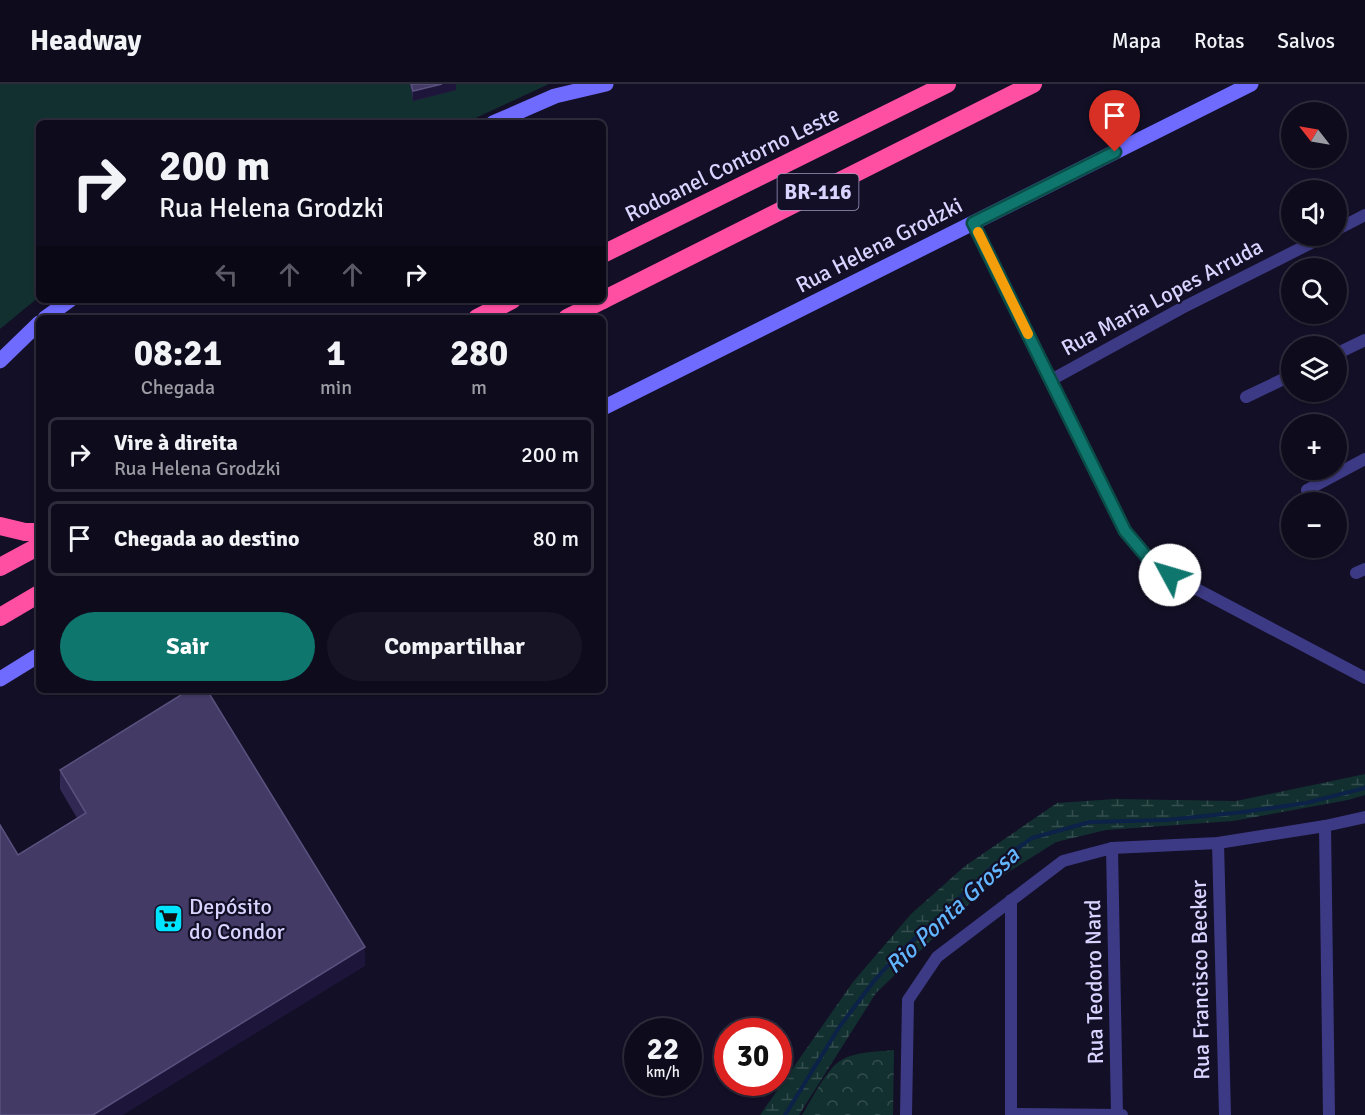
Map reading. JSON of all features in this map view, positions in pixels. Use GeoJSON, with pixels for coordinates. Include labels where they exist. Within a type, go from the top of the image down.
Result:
{"type":"FeatureCollection","features":[{"type":"Feature","properties":{"kind":"highway","name":"Rodoanel Contorno Leste"},"geometry":{"type":"LineString","coordinates":[[606,253],[947,84]]}},
{"type":"Feature","properties":{"kind":"highway","name":"BR-116"},"geometry":{"type":"LineString","coordinates":[[606,298],[1033,84]]}},
{"type":"Feature","properties":{"kind":"highway"},"geometry":{"type":"LineString","coordinates":[[483,315],[506,303]]}},
{"type":"Feature","properties":{"kind":"highway","name":"BR-116"},"geometry":{"type":"LineString","coordinates":[[573,315],[597,303]]}},
{"type":"Feature","properties":{"kind":"highway"},"geometry":{"type":"LineString","coordinates":[[0,526],[24,532],[36,532]]}},
{"type":"Feature","properties":{"kind":"highway"},"geometry":{"type":"LineString","coordinates":[[0,567],[36,548]]}},
{"type":"Feature","properties":{"kind":"highway"},"geometry":{"type":"LineString","coordinates":[[0,617],[36,596]]}},
{"type":"Feature","properties":{"kind":"main road"},"geometry":{"type":"LineString","coordinates":[[500,120],[555,96],[606,84]]}},
{"type":"Feature","properties":{"kind":"main road","name":"Rua Helena Grodzki"},"geometry":{"type":"LineString","coordinates":[[1176,122],[1233,84]]}},
{"type":"Feature","properties":{"kind":"main road","name":"Rua Helena Grodzki"},"geometry":{"type":"LineString","coordinates":[[606,406],[1251,84]]}},
{"type":"Feature","properties":{"kind":"main road"},"geometry":{"type":"LineString","coordinates":[[49,315],[66,303]]}},
{"type":"Feature","properties":{"kind":"main road"},"geometry":{"type":"LineString","coordinates":[[0,361],[36,326]]}},
{"type":"Feature","properties":{"kind":"main road"},"geometry":{"type":"LineString","coordinates":[[0,679],[36,658]]}},
{"type":"Feature","properties":{"kind":"street"},"geometry":{"type":"LineString","coordinates":[[1347,224],[1365,215]]}},
{"type":"Feature","properties":{"kind":"street"},"geometry":{"type":"LineString","coordinates":[[973,223],[1125,531],[1147,557],[1170,575],[1365,678]]}},
{"type":"Feature","properties":{"kind":"street","name":"Rua Maria Lopes Arruda"},"geometry":{"type":"LineString","coordinates":[[1051,380],[1182,308],[1306,246]]}},
{"type":"Feature","properties":{"kind":"street"},"geometry":{"type":"LineString","coordinates":[[1347,349],[1365,340]]}},
{"type":"Feature","properties":{"kind":"street"},"geometry":{"type":"LineString","coordinates":[[1246,397],[1281,380]]}},
{"type":"Feature","properties":{"kind":"street"},"geometry":{"type":"LineString","coordinates":[[1306,490],[1365,459]]}},
{"type":"Feature","properties":{"kind":"street"},"geometry":{"type":"LineString","coordinates":[[906,1115],[908,1000],[937,957],[1064,861],[1112,848],[1218,843],[1325,826],[1365,817]]}},
{"type":"Feature","properties":{"kind":"street"},"geometry":{"type":"LineString","coordinates":[[1325,826],[1329,1115]]}},
{"type":"Feature","properties":{"kind":"street","name":"Rua Francisco Becker"},"geometry":{"type":"LineString","coordinates":[[1218,843],[1225,1115]]}},
{"type":"Feature","properties":{"kind":"street","name":"Rua Teodoro Nard"},"geometry":{"type":"LineString","coordinates":[[1112,848],[1117,1115]]}},
{"type":"Feature","properties":{"kind":"street"},"geometry":{"type":"LineString","coordinates":[[1011,900],[1011,1115],[1122,1115]]}},
{"type":"Feature","properties":{"kind":"green space"},"geometry":{"type":"Polygon","coordinates":[[[0,84],[549,84],[471,120],[36,120],[36,299],[0,329],[0,84]]]}},
{"type":"Feature","properties":{"kind":"green space"},"geometry":{"type":"Polygon","coordinates":[[[1365,774],[1365,795],[1348,800],[1233,821],[1106,830],[1056,842],[991,883],[876,993],[799,1115],[760,1115],[773,1096],[792,1096],[792,1069],[853,982],[911,914],[965,866],[1057,803],[1115,799],[1236,801],[1365,774]]]}},
{"type":"Feature","properties":{"kind":"green space"},"geometry":{"type":"Polygon","coordinates":[[[894,1050],[893,1115],[802,1115],[836,1064],[856,1054],[894,1050]]]}},
{"type":"Feature","properties":{"kind":"building"},"geometry":{"type":"Polygon","coordinates":[[[411,84],[442,84],[413,91],[411,84]]]}},
{"type":"Feature","properties":{"kind":"building","name":"Depósito do Condor"},"geometry":{"type":"Polygon","coordinates":[[[184,693],[209,693],[365,947],[93,1115],[0,1115],[0,825],[18,855],[86,813],[60,770],[184,693]]]}},
{"type":"Feature","properties":{"kind":"waterway","name":"Rio Ponta Grossa"},"geometry":{"type":"LineString","coordinates":[[785,1115],[840,1026],[874,981],[902,950],[993,866],[1032,838],[1090,822],[1167,820],[1243,812],[1306,803],[1365,788]]}},
{"type":"Feature","properties":{"kind":"slow traffic"},"geometry":{"type":"LineString","coordinates":[[978,232],[1028,334]]}},
{"type":"Feature","properties":{"kind":"place","name":"Depósito do Condor"},"geometry":{"type":"Point","coordinates":[168,919]}},
{"type":"Feature","properties":{"kind":"route"},"geometry":{"type":"LineString","coordinates":[[1115,152],[973,223],[1125,531],[1147,557],[1170,575]]}}]}
